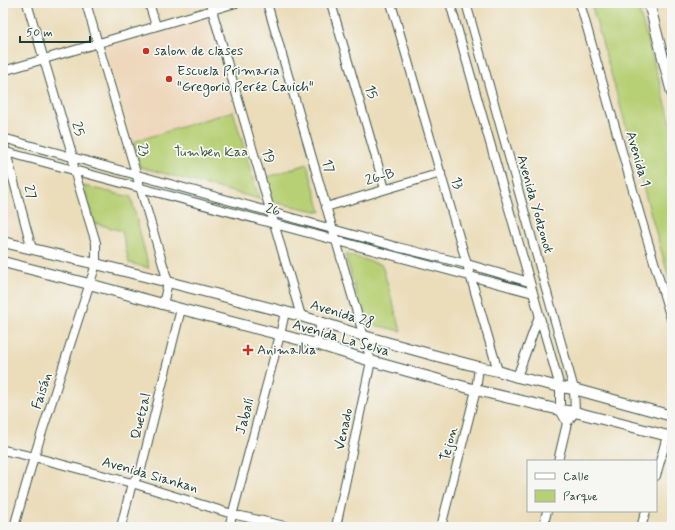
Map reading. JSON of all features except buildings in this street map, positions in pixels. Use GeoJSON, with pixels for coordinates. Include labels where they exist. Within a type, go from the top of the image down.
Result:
{"type":"FeatureCollection","features":[{"type":"Feature","properties":{"kind":"street","name":"25"},"geometry":{"type":"LineString","coordinates":[[27,3],[73,157],[74,170],[96,243],[96,264]]}},
{"type":"Feature","properties":{"kind":"street","name":"23"},"geometry":{"type":"LineString","coordinates":[[86,3],[168,282],[163,305]]}},
{"type":"Feature","properties":{"kind":"street"},"geometry":{"type":"LineString","coordinates":[[149,3],[156,26]]}},
{"type":"Feature","properties":{"kind":"street"},"geometry":{"type":"LineString","coordinates":[[3,71],[156,26],[211,7],[236,3]]}},
{"type":"Feature","properties":{"kind":"street","name":"17"},"geometry":{"type":"LineString","coordinates":[[267,3],[364,336]]}},
{"type":"Feature","properties":{"kind":"street","name":"15"},"geometry":{"type":"LineString","coordinates":[[331,3],[385,189]]}},
{"type":"Feature","properties":{"kind":"street","name":"13"},"geometry":{"type":"LineString","coordinates":[[391,3],[498,370]]}},
{"type":"Feature","properties":{"kind":"street","name":"Avenida Yodzonot"},"geometry":{"type":"LineString","coordinates":[[450,3],[560,387],[560,410]]}},
{"type":"Feature","properties":{"kind":"street","name":"Avenida Yodzonot"},"geometry":{"type":"LineString","coordinates":[[466,3],[574,390],[575,412]]}},
{"type":"Feature","properties":{"kind":"street","name":"Avenida 1"},"geometry":{"type":"LineString","coordinates":[[580,3],[672,322]]}},
{"type":"Feature","properties":{"kind":"street"},"geometry":{"type":"LineString","coordinates":[[649,3],[672,93]]}},
{"type":"Feature","properties":{"kind":"street","name":"19"},"geometry":{"type":"LineString","coordinates":[[211,7],[300,316]]}},
{"type":"Feature","properties":{"kind":"street"},"geometry":{"type":"LineString","coordinates":[[3,138],[529,282]]}},
{"type":"Feature","properties":{"kind":"street","name":"27"},"geometry":{"type":"LineString","coordinates":[[3,141],[32,249]]}},
{"type":"Feature","properties":{"kind":"street","name":"26"},"geometry":{"type":"LineString","coordinates":[[6,152],[533,293]]}},
{"type":"Feature","properties":{"kind":"street","name":"26-B"},"geometry":{"type":"LineString","coordinates":[[326,206],[441,173]]}},
{"type":"Feature","properties":{"kind":"street","name":"Avenida 28"},"geometry":{"type":"LineString","coordinates":[[3,242],[285,312],[364,336],[479,367],[498,370],[517,377],[574,390],[672,416]]}},
{"type":"Feature","properties":{"kind":"street","name":"Avenida La Selva"},"geometry":{"type":"LineString","coordinates":[[3,262],[316,344],[476,390],[560,410],[575,412],[670,436]]}},
{"type":"Feature","properties":{"kind":"street","name":"Faisán"},"geometry":{"type":"LineString","coordinates":[[14,527],[34,457],[96,264]]}},
{"type":"Feature","properties":{"kind":"street","name":"Quetzal"},"geometry":{"type":"LineString","coordinates":[[120,527],[132,483],[140,473],[181,309]]}},
{"type":"Feature","properties":{"kind":"street","name":"Jabalí"},"geometry":{"type":"LineString","coordinates":[[229,527],[285,312]]}},
{"type":"Feature","properties":{"kind":"street"},"geometry":{"type":"LineString","coordinates":[[517,377],[539,316]]}},
{"type":"Feature","properties":{"kind":"street"},"geometry":{"type":"LineString","coordinates":[[316,344],[321,323]]}},
{"type":"Feature","properties":{"kind":"street","name":"Venado"},"geometry":{"type":"LineString","coordinates":[[336,527],[371,361],[364,336]]}},
{"type":"Feature","properties":{"kind":"street","name":"Tejon"},"geometry":{"type":"LineString","coordinates":[[441,527],[476,390],[479,367]]}},
{"type":"Feature","properties":{"kind":"street"},"geometry":{"type":"LineString","coordinates":[[560,410],[567,423]]}},
{"type":"Feature","properties":{"kind":"street"},"geometry":{"type":"LineString","coordinates":[[558,460],[567,423],[575,412]]}},
{"type":"Feature","properties":{"kind":"street"},"geometry":{"type":"LineString","coordinates":[[657,473],[670,436]]}},
{"type":"Feature","properties":{"kind":"street","name":"Avenida Siankan"},"geometry":{"type":"LineString","coordinates":[[3,450],[132,483],[232,514],[288,527]]}},
{"type":"Feature","properties":{"kind":"street"},"geometry":{"type":"LineString","coordinates":[[543,527],[546,512]]}},
{"type":"Feature","properties":{"kind":"street"},"geometry":{"type":"LineString","coordinates":[[641,527],[646,512]]}},
{"type":"Feature","properties":{"kind":"shaded area","name":"Escuela Primaria \"Gregorio Peréz Cauich\""},"geometry":{"type":"Polygon","coordinates":[[[205,19],[233,111],[133,142],[106,47],[205,19]]]}},
{"type":"Feature","properties":{"kind":"shaded area"},"geometry":{"type":"Polygon","coordinates":[[[3,172],[21,234],[3,229],[3,172]]]}},
{"type":"Feature","properties":{"kind":"green space"},"geometry":{"type":"Polygon","coordinates":[[[591,3],[637,3],[672,126],[672,289],[591,3]]]}},
{"type":"Feature","properties":{"kind":"green space","name":"Tumben Kaa"},"geometry":{"type":"Polygon","coordinates":[[[233,111],[259,199],[140,167],[133,142],[233,111]]]}},
{"type":"Feature","properties":{"kind":"green space"},"geometry":{"type":"Polygon","coordinates":[[[307,164],[321,212],[272,202],[265,178],[307,164]]]}},
{"type":"Feature","properties":{"kind":"green space"},"geometry":{"type":"Polygon","coordinates":[[[84,186],[131,197],[149,268],[129,263],[122,231],[94,223],[84,186]]]}},
{"type":"Feature","properties":{"kind":"green space"},"geometry":{"type":"Polygon","coordinates":[[[345,254],[382,265],[401,331],[365,323],[345,254]]]}},
{"type":"Feature","properties":{"kind":"place","name":"salon de clases"},"geometry":{"type":"Point","coordinates":[146,51]}},
{"type":"Feature","properties":{"kind":"place","name":"Escuela Primaria \"Gregorio Peréz Cauich\""},"geometry":{"type":"Point","coordinates":[169,79]}},
{"type":"Feature","properties":{"kind":"place","name":"Animallia"},"geometry":{"type":"Point","coordinates":[248,350]}}]}
